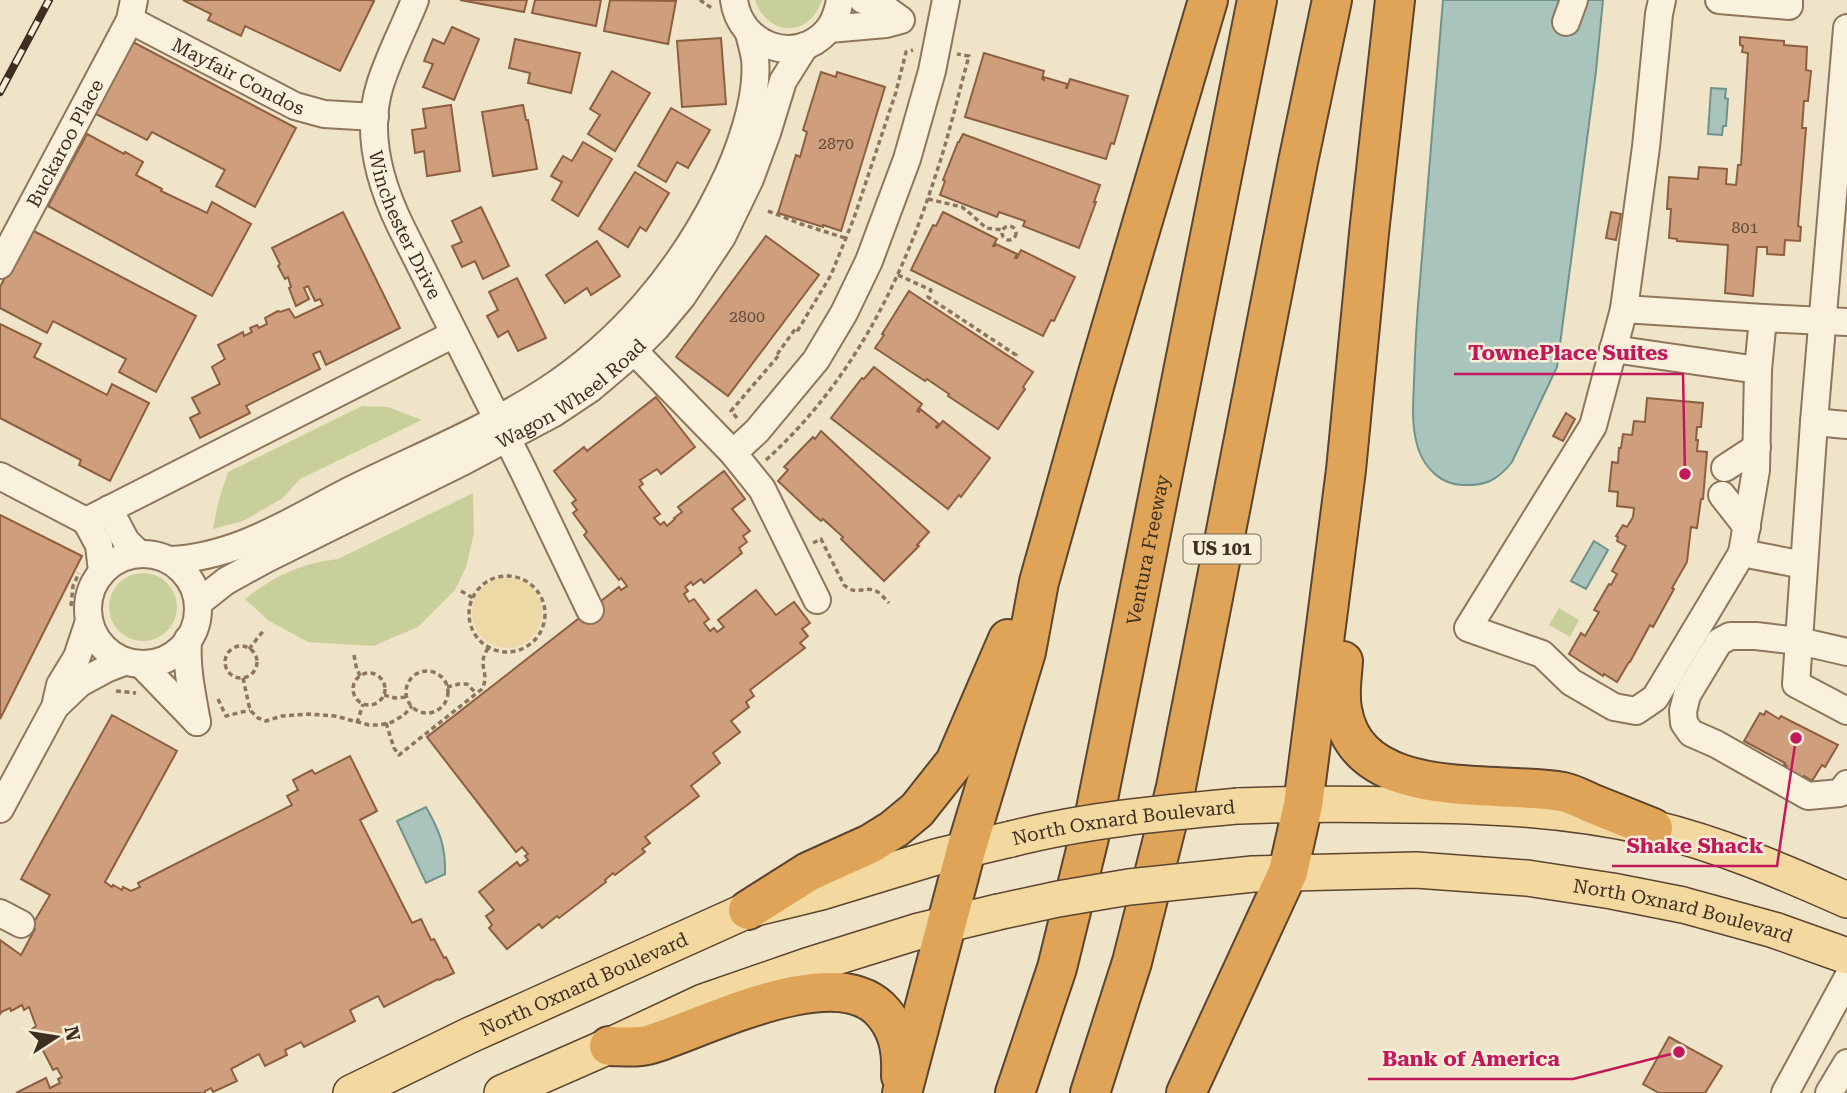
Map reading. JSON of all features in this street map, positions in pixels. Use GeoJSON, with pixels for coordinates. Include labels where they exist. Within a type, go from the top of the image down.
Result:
{"type":"FeatureCollection","features":[{"type":"Feature","properties":{"kind":"highway"},"geometry":{"type":"LineString","coordinates":[[901,1093],[966,850],[1026,652],[1039,582],[1208,0]]}},
{"type":"Feature","properties":{"kind":"highway","name":"Ventura Freeway"},"geometry":{"type":"LineString","coordinates":[[1015,1093],[1057,968],[1096,809],[1257,0]]}},
{"type":"Feature","properties":{"kind":"highway","name":"US 101"},"geometry":{"type":"LineString","coordinates":[[1090,1093],[1132,962],[1176,787],[1332,0]]}},
{"type":"Feature","properties":{"kind":"highway"},"geometry":{"type":"LineString","coordinates":[[1186,1093],[1288,873],[1303,805],[1346,471],[1367,246],[1395,0]]}},
{"type":"Feature","properties":{"kind":"highway"},"geometry":{"type":"LineString","coordinates":[[1346,471],[1352,529],[1341,699],[1346,725],[1359,748],[1382,767],[1420,781],[1565,793],[1653,828]]}},
{"type":"Feature","properties":{"kind":"highway"},"geometry":{"type":"LineString","coordinates":[[748,909],[808,872],[870,844],[894,829],[920,806],[955,762],[1012,630],[1039,582]]}},
{"type":"Feature","properties":{"kind":"highway"},"geometry":{"type":"LineString","coordinates":[[609,1046],[649,1045],[751,1007],[803,995],[843,991],[871,1001],[887,1016],[899,1037],[902,1061],[901,1093]]}},
{"type":"Feature","properties":{"kind":"main road","name":"North Oxnard Boulevard"},"geometry":{"type":"LineString","coordinates":[[351,1093],[468,1036],[748,909],[821,892],[966,850],[1097,822],[1238,806],[1477,805],[1566,812],[1653,828],[1781,871],[1847,900]]}},
{"type":"Feature","properties":{"kind":"main road","name":"North Oxnard Boulevard"},"geometry":{"type":"LineString","coordinates":[[502,1093],[703,1002],[919,931],[1058,899],[1129,887],[1225,877],[1416,870],[1527,878],[1683,905],[1774,930],[1847,956]]}},
{"type":"Feature","properties":{"kind":"street","name":"Winchester Drive"},"geometry":{"type":"LineString","coordinates":[[415,0],[380,86],[375,117],[375,143],[388,202],[590,610]]}},
{"type":"Feature","properties":{"kind":"street"},"geometry":{"type":"LineString","coordinates":[[732,11],[761,42],[775,48],[790,49],[805,46],[829,29],[837,14],[840,0]]}},
{"type":"Feature","properties":{"kind":"street"},"geometry":{"type":"LineString","coordinates":[[863,0],[938,38]]}},
{"type":"Feature","properties":{"kind":"street"},"geometry":{"type":"LineString","coordinates":[[733,453],[753,435],[816,359],[844,313],[874,248],[907,159],[932,71],[946,0]]}},
{"type":"Feature","properties":{"kind":"street"},"geometry":{"type":"LineString","coordinates":[[1662,0],[1624,309],[1593,426],[1468,628],[1542,654],[1571,682],[1614,707],[1636,711],[1655,698],[1742,553],[1756,470],[1758,370],[1763,318]]}},
{"type":"Feature","properties":{"kind":"street"},"geometry":{"type":"LineString","coordinates":[[1719,0],[1789,6],[1789,0]]}},
{"type":"Feature","properties":{"kind":"street","name":"Mayfair Condos"},"geometry":{"type":"LineString","coordinates":[[132,10],[295,106],[324,114],[375,117]]}},
{"type":"Feature","properties":{"kind":"street","name":"Buckaroo Place"},"geometry":{"type":"LineString","coordinates":[[0,265],[132,10]]}},
{"type":"Feature","properties":{"kind":"street","name":"Wagon Wheel Road"},"geometry":{"type":"LineString","coordinates":[[198,603],[226,581],[502,429],[544,392],[591,358],[649,300],[691,242],[712,207],[728,175],[747,122],[755,75],[754,59],[732,11]]}},
{"type":"Feature","properties":{"kind":"street"},"geometry":{"type":"LineString","coordinates":[[829,29],[886,24],[901,20]]}},
{"type":"Feature","properties":{"kind":"street"},"geometry":{"type":"LineString","coordinates":[[1847,28],[1835,321],[1814,422],[1796,684],[1847,711]]}},
{"type":"Feature","properties":{"kind":"street","name":"Wagon Wheel Road"},"geometry":{"type":"LineString","coordinates":[[170,560],[213,555],[247,543],[323,504],[502,429],[554,413],[590,388],[634,351],[682,296],[703,267],[728,226],[751,179],[783,81],[805,46]]}},
{"type":"Feature","properties":{"kind":"street"},"geometry":{"type":"LineString","coordinates":[[1624,309],[1835,321]]}},
{"type":"Feature","properties":{"kind":"street"},"geometry":{"type":"LineString","coordinates":[[97,515],[454,334]]}},
{"type":"Feature","properties":{"kind":"street"},"geometry":{"type":"LineString","coordinates":[[1613,349],[1758,370]]}},
{"type":"Feature","properties":{"kind":"street"},"geometry":{"type":"LineString","coordinates":[[634,351],[733,453],[762,489],[817,600]]}},
{"type":"Feature","properties":{"kind":"street"},"geometry":{"type":"LineString","coordinates":[[1814,422],[1847,425]]}},
{"type":"Feature","properties":{"kind":"street"},"geometry":{"type":"LineString","coordinates":[[1725,468],[1756,447]]}},
{"type":"Feature","properties":{"kind":"street"},"geometry":{"type":"LineString","coordinates":[[0,475],[97,515],[139,554]]}},
{"type":"Feature","properties":{"kind":"street"},"geometry":{"type":"LineString","coordinates":[[1722,495],[1747,527]]}},
{"type":"Feature","properties":{"kind":"street"},"geometry":{"type":"LineString","coordinates":[[0,809],[55,707],[60,685],[77,657],[89,621],[93,588],[102,570],[97,515]]}},
{"type":"Feature","properties":{"kind":"street"},"geometry":{"type":"LineString","coordinates":[[1742,553],[1804,565]]}},
{"type":"Feature","properties":{"kind":"street"},"geometry":{"type":"LineString","coordinates":[[55,707],[80,683],[106,669],[159,660],[174,652],[194,630],[198,603],[193,586],[184,572],[170,560],[139,554],[123,558],[102,570]]}},
{"type":"Feature","properties":{"kind":"street"},"geometry":{"type":"LineString","coordinates":[[89,621],[95,637],[106,650],[132,663],[197,722],[188,680],[188,639]]}},
{"type":"Feature","properties":{"kind":"street"},"geometry":{"type":"LineString","coordinates":[[1844,788],[1808,796],[1716,744],[1691,733],[1684,723],[1683,711],[1687,695],[1719,642],[1730,636],[1799,641],[1847,652],[1847,642]]}},
{"type":"Feature","properties":{"kind":"street"},"geometry":{"type":"LineString","coordinates":[[1785,1093],[1847,979]]}},
{"type":"Feature","properties":{"kind":"street"},"geometry":{"type":"LineString","coordinates":[[1829,1093],[1847,1063]]}},
{"type":"Feature","properties":{"kind":"path"},"geometry":{"type":"LineString","coordinates":[[700,0],[732,11]]}},
{"type":"Feature","properties":{"kind":"path"},"geometry":{"type":"LineString","coordinates":[[753,435],[731,411],[780,354],[778,352],[796,328],[798,330],[831,275],[892,104],[906,52],[938,38],[969,56],[937,172],[904,261],[876,321],[842,374],[794,433],[763,463]]}},
{"type":"Feature","properties":{"kind":"path"},"geometry":{"type":"LineString","coordinates":[[928,199],[962,207],[986,228],[1003,230]]}},
{"type":"Feature","properties":{"kind":"path"},"geometry":{"type":"LineString","coordinates":[[768,211],[904,261]]}},
{"type":"Feature","properties":{"kind":"path"},"geometry":{"type":"LineString","coordinates":[[898,275],[931,290],[928,297],[1016,355],[1013,359]]}},
{"type":"Feature","properties":{"kind":"path"},"geometry":{"type":"LineString","coordinates":[[806,546],[821,539],[844,585],[856,592],[873,590],[889,603]]}},
{"type":"Feature","properties":{"kind":"path"},"geometry":{"type":"LineString","coordinates":[[510,576],[520,578],[530,583],[542,600],[545,610],[541,631],[523,649],[512,652],[489,647],[479,639],[471,626],[473,597],[489,580],[510,576]]}},
{"type":"Feature","properties":{"kind":"path"},"geometry":{"type":"LineString","coordinates":[[461,591],[473,597]]}},
{"type":"Feature","properties":{"kind":"path"},"geometry":{"type":"LineString","coordinates":[[249,649],[264,630]]}},
{"type":"Feature","properties":{"kind":"path"},"geometry":{"type":"LineString","coordinates":[[244,647],[255,655],[256,665],[252,674],[243,678],[230,673],[225,665],[225,660],[234,648],[244,647]]}},
{"type":"Feature","properties":{"kind":"path"},"geometry":{"type":"LineString","coordinates":[[386,723],[399,755],[482,689],[486,681],[483,655],[489,647]]}},
{"type":"Feature","properties":{"kind":"path"},"geometry":{"type":"LineString","coordinates":[[354,655],[360,677]]}},
{"type":"Feature","properties":{"kind":"path"},"geometry":{"type":"LineString","coordinates":[[420,672],[438,674],[447,687],[446,701],[437,711],[424,713],[412,706],[407,696],[410,681],[420,672]]}},
{"type":"Feature","properties":{"kind":"path"},"geometry":{"type":"LineString","coordinates":[[369,673],[378,676],[385,686],[384,695],[376,704],[363,704],[356,698],[355,682],[369,673]]}},
{"type":"Feature","properties":{"kind":"path"},"geometry":{"type":"LineString","coordinates":[[243,678],[250,710],[266,721],[282,716],[308,714],[335,716],[369,725],[393,722],[412,706]]}},
{"type":"Feature","properties":{"kind":"path"},"geometry":{"type":"LineString","coordinates":[[447,687],[467,684],[477,694]]}},
{"type":"Feature","properties":{"kind":"path"},"geometry":{"type":"LineString","coordinates":[[113,691],[139,694]]}},
{"type":"Feature","properties":{"kind":"path"},"geometry":{"type":"LineString","coordinates":[[216,695],[226,716],[250,710]]}},
{"type":"Feature","properties":{"kind":"path"},"geometry":{"type":"LineString","coordinates":[[384,695],[395,698],[407,696]]}},
{"type":"Feature","properties":{"kind":"path"},"geometry":{"type":"LineString","coordinates":[[357,723],[363,704]]}},
{"type":"Feature","properties":{"kind":"green space"},"geometry":{"type":"Polygon","coordinates":[[[755,0],[822,0],[808,21],[788,28],[769,21],[755,0]]]}},
{"type":"Feature","properties":{"kind":"green space"},"geometry":{"type":"Polygon","coordinates":[[[362,406],[388,407],[422,420],[300,479],[283,498],[243,521],[213,529],[228,472],[362,406]]]}},
{"type":"Feature","properties":{"kind":"green space"},"geometry":{"type":"Polygon","coordinates":[[[473,493],[474,533],[466,567],[455,590],[418,627],[373,646],[308,642],[269,621],[245,599],[288,572],[338,559],[473,493]]]}},
{"type":"Feature","properties":{"kind":"green space"},"geometry":{"type":"Polygon","coordinates":[[[143,573],[156,576],[167,583],[174,594],[177,607],[174,620],[167,631],[156,638],[143,641],[130,638],[119,631],[112,620],[109,607],[112,594],[119,583],[130,576],[143,573]]]}},
{"type":"Feature","properties":{"kind":"green space"},"geometry":{"type":"Polygon","coordinates":[[[1559,608],[1579,620],[1570,637],[1549,625],[1559,608]]]}},
{"type":"Feature","properties":{"kind":"sand"},"geometry":{"type":"Polygon","coordinates":[[[500,578],[514,578],[527,584],[536,593],[542,613],[540,626],[532,638],[514,648],[500,648],[487,642],[478,633],[472,620],[472,606],[478,593],[487,584],[500,578]]]}},
{"type":"Feature","properties":{"kind":"water"},"geometry":{"type":"Polygon","coordinates":[[[1443,0],[1603,0],[1557,367],[1512,462],[1496,478],[1470,485],[1447,482],[1430,469],[1419,451],[1413,417],[1418,306],[1443,0]]]}},
{"type":"Feature","properties":{"kind":"water"},"geometry":{"type":"Polygon","coordinates":[[[1711,88],[1726,89],[1726,126],[1723,126],[1722,135],[1708,134],[1711,88]]]}},
{"type":"Feature","properties":{"kind":"water"},"geometry":{"type":"Polygon","coordinates":[[[1594,541],[1608,550],[1586,589],[1571,581],[1594,541]]]}},
{"type":"Feature","properties":{"kind":"water"},"geometry":{"type":"Polygon","coordinates":[[[426,807],[441,839],[445,874],[426,883],[397,821],[426,807]]]}},
{"type":"Feature","properties":{"kind":"building"},"geometry":{"type":"Polygon","coordinates":[[[183,0],[374,1],[340,71],[245,26],[241,36],[208,20],[211,14],[183,0]]]}},
{"type":"Feature","properties":{"kind":"building"},"geometry":{"type":"Polygon","coordinates":[[[460,0],[527,0],[524,12],[460,0]]]}},
{"type":"Feature","properties":{"kind":"building"},"geometry":{"type":"Polygon","coordinates":[[[535,0],[601,0],[596,26],[532,13],[535,0]]]}},
{"type":"Feature","properties":{"kind":"building"},"geometry":{"type":"Polygon","coordinates":[[[610,0],[676,1],[668,44],[604,31],[610,0]]]}},
{"type":"Feature","properties":{"kind":"building"},"geometry":{"type":"Polygon","coordinates":[[[452,27],[479,39],[454,100],[423,87],[433,64],[424,61],[433,39],[444,44],[452,27]]]}},
{"type":"Feature","properties":{"kind":"building"},"geometry":{"type":"Polygon","coordinates":[[[1740,37],[1784,41],[1784,45],[1807,47],[1806,70],[1811,71],[1808,101],[1804,101],[1802,128],[1806,128],[1798,226],[1801,227],[1800,241],[1785,240],[1784,255],[1767,254],[1767,247],[1757,247],[1753,296],[1725,293],[1728,245],[1669,238],[1671,209],[1667,209],[1669,177],[1698,179],[1699,167],[1727,169],[1726,184],[1736,185],[1738,165],[1741,165],[1748,53],[1742,52],[1740,37]]]}},
{"type":"Feature","properties":{"kind":"building"},"geometry":{"type":"Polygon","coordinates":[[[721,38],[726,104],[682,107],[677,41],[721,38]]]}},
{"type":"Feature","properties":{"kind":"building"},"geometry":{"type":"Polygon","coordinates":[[[515,39],[580,53],[571,93],[528,83],[530,73],[509,68],[515,39]]]}},
{"type":"Feature","properties":{"kind":"building"},"geometry":{"type":"Polygon","coordinates":[[[131,41],[296,128],[255,207],[216,186],[225,170],[152,132],[147,140],[94,113],[131,41]]]}},
{"type":"Feature","properties":{"kind":"building"},"geometry":{"type":"Polygon","coordinates":[[[984,53],[1044,71],[1042,79],[1044,80],[1044,77],[1067,84],[1066,88],[1070,79],[1128,96],[1114,144],[1111,143],[1106,159],[965,117],[984,53]]]}},
{"type":"Feature","properties":{"kind":"building"},"geometry":{"type":"Polygon","coordinates":[[[612,71],[650,93],[615,151],[588,134],[600,115],[590,109],[612,71]]]}},
{"type":"Feature","properties":{"kind":"building"},"geometry":{"type":"Polygon","coordinates":[[[821,72],[836,77],[837,72],[885,87],[841,231],[778,213],[796,155],[800,157],[807,132],[803,130],[821,72]]]}},
{"type":"Feature","properties":{"kind":"building"},"geometry":{"type":"Polygon","coordinates":[[[451,105],[460,171],[427,176],[424,151],[415,153],[412,130],[426,128],[423,109],[451,105]]]}},
{"type":"Feature","properties":{"kind":"building"},"geometry":{"type":"Polygon","coordinates":[[[523,105],[537,169],[493,176],[482,112],[523,105]]]}},
{"type":"Feature","properties":{"kind":"building"},"geometry":{"type":"Polygon","coordinates":[[[671,108],[710,130],[688,168],[677,162],[666,182],[638,166],[671,108]]]}},
{"type":"Feature","properties":{"kind":"building"},"geometry":{"type":"Polygon","coordinates":[[[87,134],[143,162],[136,175],[162,189],[161,191],[207,213],[212,202],[251,224],[212,296],[48,206],[87,134]]]}},
{"type":"Feature","properties":{"kind":"building"},"geometry":{"type":"Polygon","coordinates":[[[963,134],[1100,185],[1079,248],[1023,226],[1025,221],[999,212],[997,217],[940,195],[945,181],[943,180],[963,134]]]}},
{"type":"Feature","properties":{"kind":"building"},"geometry":{"type":"Polygon","coordinates":[[[583,142],[612,159],[578,216],[552,200],[562,182],[551,176],[563,156],[572,161],[583,142]]]}},
{"type":"Feature","properties":{"kind":"building"},"geometry":{"type":"Polygon","coordinates":[[[635,172],[669,193],[646,231],[640,227],[628,247],[599,229],[635,172]]]}},
{"type":"Feature","properties":{"kind":"building"},"geometry":{"type":"Polygon","coordinates":[[[481,207],[509,266],[483,279],[475,261],[462,267],[452,246],[462,242],[452,221],[481,207]]]}},
{"type":"Feature","properties":{"kind":"building"},"geometry":{"type":"Polygon","coordinates":[[[343,212],[400,328],[326,365],[320,351],[313,354],[320,369],[246,406],[250,413],[200,438],[190,418],[200,413],[192,398],[220,384],[212,367],[225,359],[218,345],[243,332],[244,336],[252,332],[250,328],[257,325],[259,328],[267,324],[265,318],[278,311],[289,309],[295,318],[323,305],[320,299],[315,301],[308,286],[304,288],[309,299],[296,306],[288,277],[285,279],[272,248],[343,212]]]}},
{"type":"Feature","properties":{"kind":"building"},"geometry":{"type":"Polygon","coordinates":[[[943,212],[997,239],[993,246],[996,244],[1017,254],[1015,258],[1021,250],[1075,277],[1054,321],[1051,320],[1043,336],[911,270],[933,225],[936,226],[943,212]]]}},
{"type":"Feature","properties":{"kind":"building"},"geometry":{"type":"Polygon","coordinates":[[[1611,212],[1621,214],[1616,240],[1606,238],[1611,212]]]}},
{"type":"Feature","properties":{"kind":"building"},"geometry":{"type":"Polygon","coordinates":[[[30,229],[196,316],[156,392],[119,372],[126,359],[53,321],[47,333],[0,308],[0,287],[30,229]]]}},
{"type":"Feature","properties":{"kind":"building"},"geometry":{"type":"Polygon","coordinates":[[[766,236],[819,275],[728,396],[676,357],[766,236]]]}},
{"type":"Feature","properties":{"kind":"building"},"geometry":{"type":"Polygon","coordinates":[[[597,241],[620,276],[591,295],[587,288],[565,303],[546,275],[597,241]]]}},
{"type":"Feature","properties":{"kind":"building"},"geometry":{"type":"Polygon","coordinates":[[[517,278],[546,338],[518,351],[508,331],[498,337],[487,316],[498,310],[489,292],[517,278]]]}},
{"type":"Feature","properties":{"kind":"building"},"geometry":{"type":"Polygon","coordinates":[[[909,291],[1033,372],[998,429],[927,379],[925,381],[875,348],[909,291]]]}},
{"type":"Feature","properties":{"kind":"building"},"geometry":{"type":"Polygon","coordinates":[[[0,324],[41,344],[34,357],[107,395],[112,384],[149,403],[110,481],[79,465],[81,460],[0,418],[0,324]]]}},
{"type":"Feature","properties":{"kind":"building"},"geometry":{"type":"Polygon","coordinates":[[[874,367],[922,404],[917,411],[920,409],[939,424],[937,428],[943,421],[990,458],[961,497],[959,495],[948,509],[831,418],[874,367]]]}},
{"type":"Feature","properties":{"kind":"building"},"geometry":{"type":"Polygon","coordinates":[[[656,397],[695,447],[661,474],[657,469],[640,480],[643,484],[639,487],[660,514],[654,518],[660,525],[664,522],[667,526],[682,512],[678,507],[724,471],[745,499],[732,509],[750,531],[743,536],[747,542],[739,548],[742,553],[704,583],[701,579],[693,585],[691,582],[685,587],[688,591],[684,594],[689,602],[694,599],[709,619],[704,623],[710,631],[714,628],[717,632],[724,627],[718,620],[756,590],[776,615],[794,602],[810,623],[802,629],[808,636],[800,643],[805,648],[750,690],[754,696],[746,702],[749,707],[731,721],[740,732],[713,753],[720,763],[691,786],[699,796],[645,837],[650,843],[642,849],[645,852],[615,875],[613,873],[606,882],[559,918],[557,916],[542,928],[539,924],[507,949],[489,928],[492,925],[486,916],[494,910],[479,892],[517,862],[520,866],[528,860],[525,856],[528,854],[522,847],[516,852],[427,737],[619,587],[621,590],[627,586],[621,578],[619,580],[584,535],[587,532],[573,513],[577,510],[572,503],[576,500],[554,471],[584,447],[587,451],[656,397]]]}},
{"type":"Feature","properties":{"kind":"building"},"geometry":{"type":"Polygon","coordinates":[[[1647,398],[1703,403],[1701,427],[1697,427],[1696,440],[1697,451],[1707,452],[1703,499],[1697,528],[1691,527],[1687,562],[1653,627],[1650,625],[1617,682],[1569,654],[1581,633],[1585,636],[1599,612],[1594,610],[1617,574],[1612,571],[1626,546],[1617,541],[1616,536],[1623,525],[1627,527],[1633,517],[1634,508],[1617,506],[1618,492],[1609,491],[1612,462],[1618,463],[1623,434],[1632,435],[1634,421],[1645,422],[1647,398]]]}},
{"type":"Feature","properties":{"kind":"building"},"geometry":{"type":"Polygon","coordinates":[[[1566,413],[1575,419],[1563,441],[1553,436],[1566,413]]]}},
{"type":"Feature","properties":{"kind":"building"},"geometry":{"type":"Polygon","coordinates":[[[821,431],[929,532],[917,545],[919,546],[884,581],[841,539],[843,537],[823,519],[821,521],[814,515],[778,481],[788,470],[784,467],[821,431]]]}},
{"type":"Feature","properties":{"kind":"building"},"geometry":{"type":"Polygon","coordinates":[[[0,515],[82,556],[0,719],[0,515]]]}},
{"type":"Feature","properties":{"kind":"building"},"geometry":{"type":"Polygon","coordinates":[[[1766,711],[1838,745],[1825,767],[1822,765],[1812,781],[1804,776],[1801,782],[1783,772],[1787,766],[1785,763],[1744,741],[1760,713],[1764,715],[1766,711]]]}},
{"type":"Feature","properties":{"kind":"building"},"geometry":{"type":"Polygon","coordinates":[[[112,715],[177,751],[105,882],[122,890],[123,887],[131,891],[140,887],[138,883],[292,805],[287,796],[298,790],[293,780],[312,770],[315,774],[350,756],[377,811],[360,820],[412,923],[421,919],[431,940],[434,939],[454,973],[384,1007],[378,996],[350,1010],[355,1021],[304,1047],[301,1042],[285,1050],[287,1055],[265,1066],[259,1054],[231,1069],[237,1081],[213,1092],[211,1088],[205,1093],[16,1093],[46,1078],[50,1088],[60,1083],[58,1079],[62,1077],[57,1068],[53,1070],[32,1029],[36,1026],[29,1007],[24,1010],[22,1005],[11,1011],[10,1008],[0,1015],[0,940],[21,955],[35,929],[31,927],[50,895],[21,879],[112,715]]]}},
{"type":"Feature","properties":{"kind":"building"},"geometry":{"type":"Polygon","coordinates":[[[1669,1037],[1722,1066],[1705,1093],[1659,1093],[1643,1084],[1669,1037]]]}},
{"type":"Feature","properties":{"kind":"railway"},"geometry":{"type":"LineString","coordinates":[[0,92],[49,0]]}},
{"type":"Feature","properties":{"kind":"place","name":"TownePlace Suites"},"geometry":{"type":"Point","coordinates":[1685,474]}},
{"type":"Feature","properties":{"kind":"place","name":"Shake Shack"},"geometry":{"type":"Point","coordinates":[1796,738]}},
{"type":"Feature","properties":{"kind":"place","name":"Bank of America"},"geometry":{"type":"Point","coordinates":[1679,1052]}}]}
